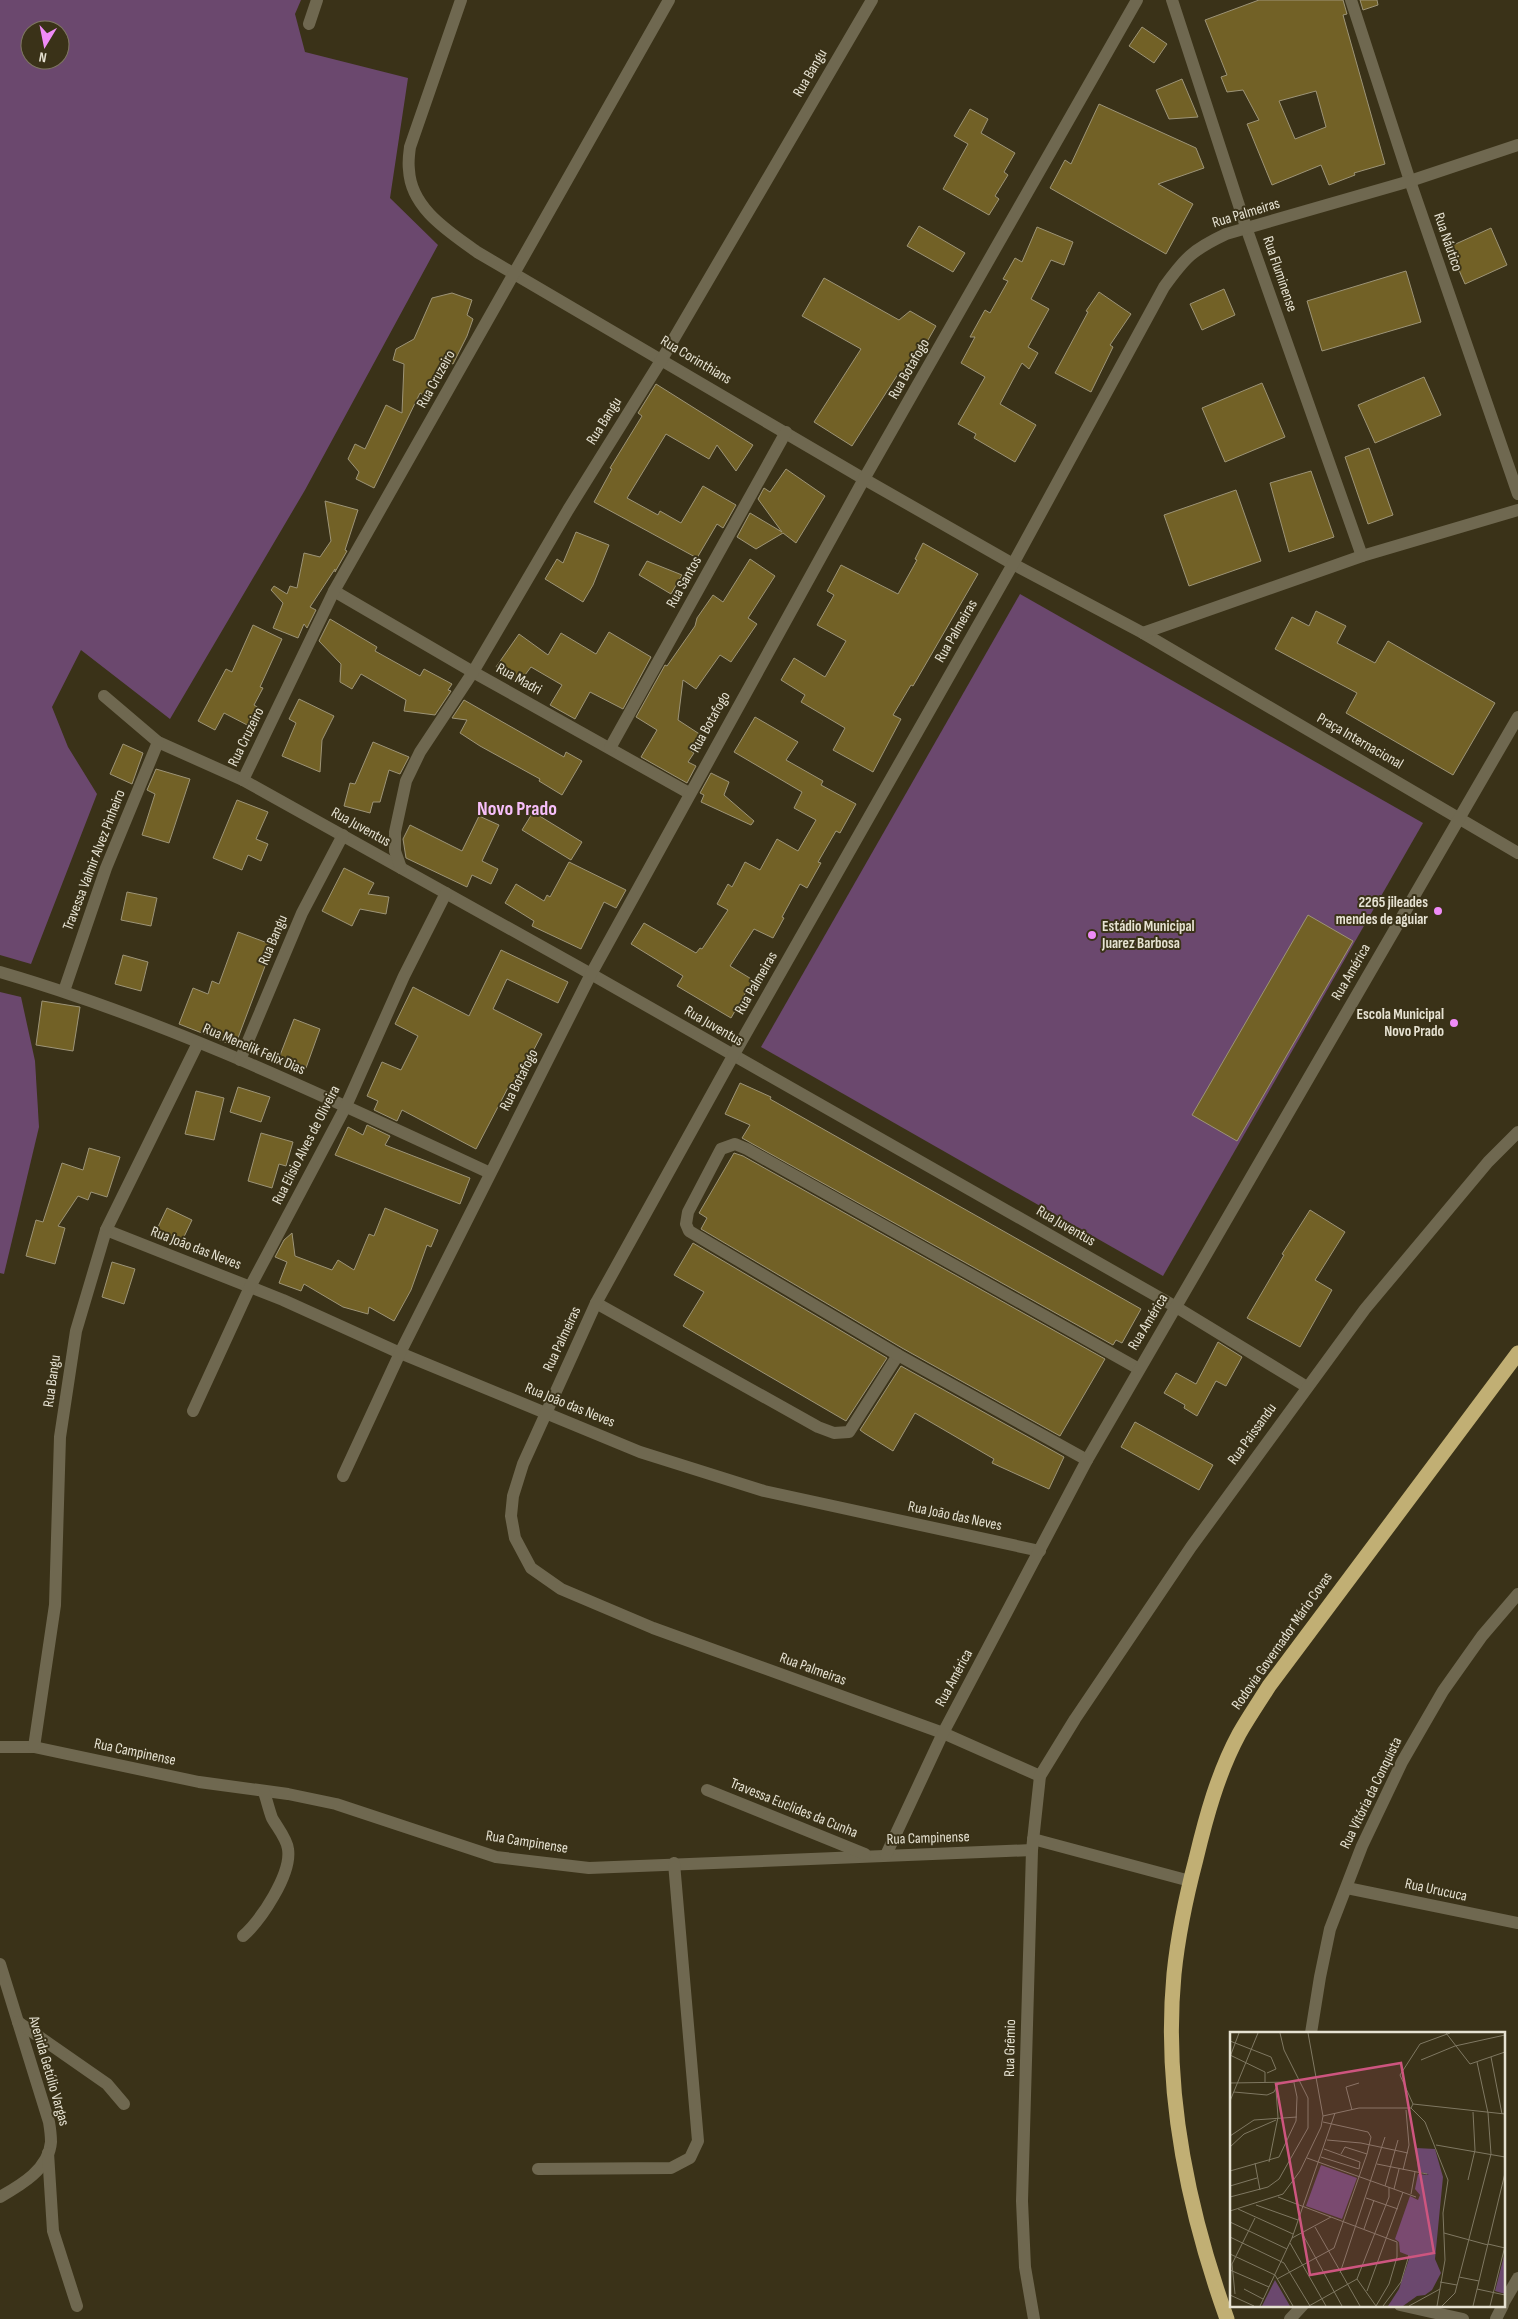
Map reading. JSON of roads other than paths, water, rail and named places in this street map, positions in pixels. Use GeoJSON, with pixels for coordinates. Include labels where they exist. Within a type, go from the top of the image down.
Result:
{"type":"FeatureCollection","features":[{"type":"Feature","properties":{"kind":"highway","name":"Rodovia Governador Mário Covas"},"geometry":{"type":"LineString","coordinates":[[1228,2319],[1209,2268],[1188,2186],[1175,2099],[1172,2027],[1174,1975],[1184,1908],[1219,1780],[1239,1734],[1268,1686],[1518,1353]]}},
{"type":"Feature","properties":{"kind":"street"},"geometry":{"type":"LineString","coordinates":[[309,24],[318,0]]}},
{"type":"Feature","properties":{"kind":"street","name":"Rua Corinthians"},"geometry":{"type":"LineString","coordinates":[[460,0],[410,147],[409,172],[418,200],[424,208],[444,227],[477,252],[1013,564]]}},
{"type":"Feature","properties":{"kind":"street","name":"Rua Cruzeiro"},"geometry":{"type":"LineString","coordinates":[[243,780],[334,591],[669,0]]}},
{"type":"Feature","properties":{"kind":"street","name":"Rua Bangu"},"geometry":{"type":"LineString","coordinates":[[401,868],[395,851],[395,832],[406,780],[420,752],[473,672],[568,510],[662,358],[872,0]]}},
{"type":"Feature","properties":{"kind":"street","name":"Rua Botafogo"},"geometry":{"type":"LineString","coordinates":[[343,1476],[400,1353],[590,974],[864,479],[1137,0]]}},
{"type":"Feature","properties":{"kind":"street","name":"Rua Fluminense"},"geometry":{"type":"LineString","coordinates":[[1172,0],[1247,230],[1362,556]]}},
{"type":"Feature","properties":{"kind":"street","name":"Rua Náutico"},"geometry":{"type":"LineString","coordinates":[[1351,0],[1410,181],[1518,494]]}},
{"type":"Feature","properties":{"kind":"street","name":"Rua Palmeiras"},"geometry":{"type":"LineString","coordinates":[[1040,1776],[943,1734],[653,1628],[561,1589],[531,1568],[515,1538],[511,1516],[514,1496],[523,1464],[596,1303],[733,1056],[1013,564],[1164,287],[1182,261],[1201,246],[1226,234],[1247,230],[1410,181],[1518,145]]}},
{"type":"Feature","properties":{"kind":"street","name":"Rua Santos"},"geometry":{"type":"LineString","coordinates":[[610,748],[786,432]]}},
{"type":"Feature","properties":{"kind":"street"},"geometry":{"type":"LineString","coordinates":[[1143,633],[1362,556],[1518,510]]}},
{"type":"Feature","properties":{"kind":"street","name":"Praça Internacional"},"geometry":{"type":"LineString","coordinates":[[1013,564],[1143,633],[1518,853]]}},
{"type":"Feature","properties":{"kind":"street","name":"Rua Madri"},"geometry":{"type":"LineString","coordinates":[[334,591],[473,672],[689,793]]}},
{"type":"Feature","properties":{"kind":"street","name":"Rua Juventus"},"geometry":{"type":"LineString","coordinates":[[104,696],[158,742],[243,780],[343,835],[1176,1307],[1306,1387]]}},
{"type":"Feature","properties":{"kind":"street"},"geometry":{"type":"LineString","coordinates":[[1460,818],[1518,717]]}},
{"type":"Feature","properties":{"kind":"street","name":"Travessa Valmir Alvez Pinheiro"},"geometry":{"type":"LineString","coordinates":[[64,991],[106,868],[158,742]]}},
{"type":"Feature","properties":{"kind":"street","name":"Rua América"},"geometry":{"type":"LineString","coordinates":[[886,1855],[943,1734],[1087,1460],[1460,818]]}},
{"type":"Feature","properties":{"kind":"street","name":"Rua Bangu"},"geometry":{"type":"LineString","coordinates":[[240,1060],[302,913],[343,835]]}},
{"type":"Feature","properties":{"kind":"street","name":"Rua Elisio Alves de Oliveira"},"geometry":{"type":"LineString","coordinates":[[193,1411],[250,1286],[346,1106],[404,976],[446,893]]}},
{"type":"Feature","properties":{"kind":"street","name":"Rua Menelik Felix Dias"},"geometry":{"type":"LineString","coordinates":[[0,972],[64,991],[240,1060],[346,1106],[490,1173]]}},
{"type":"Feature","properties":{"kind":"street","name":"Rua Bangu"},"geometry":{"type":"LineString","coordinates":[[34,1747],[55,1597],[60,1437],[76,1331],[106,1230],[198,1043]]}},
{"type":"Feature","properties":{"kind":"street","name":"Rua Paissandu"},"geometry":{"type":"LineString","coordinates":[[1040,1776],[1075,1718],[1191,1547],[1306,1387],[1365,1308],[1420,1240],[1488,1162],[1518,1132]]}},
{"type":"Feature","properties":{"kind":"street"},"geometry":{"type":"LineString","coordinates":[[1087,1460],[898,1356],[689,1231],[686,1224],[688,1212],[721,1149],[735,1144],[747,1149],[1139,1369]]}},
{"type":"Feature","properties":{"kind":"street","name":"Rua João das Neves"},"geometry":{"type":"LineString","coordinates":[[106,1230],[250,1286],[400,1353],[640,1452],[764,1491],[1040,1551]]}},
{"type":"Feature","properties":{"kind":"street"},"geometry":{"type":"LineString","coordinates":[[596,1303],[818,1427],[834,1433],[849,1432],[898,1356]]}},
{"type":"Feature","properties":{"kind":"street","name":"Rua Vitória da Conquista"},"geometry":{"type":"LineString","coordinates":[[1312,2032],[1320,1977],[1330,1929],[1362,1846],[1398,1770],[1443,1691],[1482,1636],[1518,1594]]}},
{"type":"Feature","properties":{"kind":"street","name":"Rua Campinense"},"geometry":{"type":"LineString","coordinates":[[0,1747],[34,1747],[199,1782],[336,1804],[496,1857],[589,1868],[870,1856],[1033,1845],[1190,1881]]}},
{"type":"Feature","properties":{"kind":"street","name":"Rua Grêmio"},"geometry":{"type":"LineString","coordinates":[[1034,2319],[1025,2267],[1022,2201],[1033,1845],[1040,1776]]}},
{"type":"Feature","properties":{"kind":"street","name":"Travessa Euclides da Cunha"},"geometry":{"type":"LineString","coordinates":[[707,1790],[870,1856]]}},
{"type":"Feature","properties":{"kind":"street"},"geometry":{"type":"LineString","coordinates":[[243,1936],[263,1913],[285,1870],[289,1855],[288,1846],[271,1816],[264,1792]]}},
{"type":"Feature","properties":{"kind":"street"},"geometry":{"type":"LineString","coordinates":[[538,2169],[672,2168],[690,2158],[698,2141],[674,1863]]}},
{"type":"Feature","properties":{"kind":"street","name":"Rua Urucuca"},"geometry":{"type":"LineString","coordinates":[[1346,1888],[1518,1923]]}},
{"type":"Feature","properties":{"kind":"street","name":"Avenida Getúlio Vargas"},"geometry":{"type":"LineString","coordinates":[[0,1964],[49,2122],[51,2142],[36,2172],[17,2188],[0,2197]]}},
{"type":"Feature","properties":{"kind":"street"},"geometry":{"type":"LineString","coordinates":[[18,2022],[106,2084],[124,2104]]}},
{"type":"Feature","properties":{"kind":"street"},"geometry":{"type":"LineString","coordinates":[[48,2150],[53,2231],[78,2306]]}},
{"type":"Feature","properties":{"kind":"street"},"geometry":{"type":"LineString","coordinates":[[1506,2300],[1518,2278]]}},
{"type":"Feature","properties":{"kind":"street"},"geometry":{"type":"LineString","coordinates":[[1290,2319],[1302,2306]]}},
{"type":"Feature","properties":{"kind":"street"},"geometry":{"type":"LineString","coordinates":[[1404,2306],[1463,2319]]}},
{"type":"Feature","properties":{"kind":"street"},"geometry":{"type":"LineString","coordinates":[[1496,2319],[1503,2306]]}},
{"type":"Feature","properties":{"kind":"place","name":"2265 jileades mendes de aguiar"},"geometry":{"type":"Point","coordinates":[1438,911]}},
{"type":"Feature","properties":{"kind":"place","name":"Estádio Municipal Juarez Barbosa"},"geometry":{"type":"Point","coordinates":[1092,935]}},
{"type":"Feature","properties":{"kind":"place","name":"Escola Municipal Novo Prado"},"geometry":{"type":"Point","coordinates":[1454,1023]}},
{"type":"Feature","properties":{"kind":"district","name":"Novo Prado"},"geometry":{"type":"Point","coordinates":[517,809]}}]}
